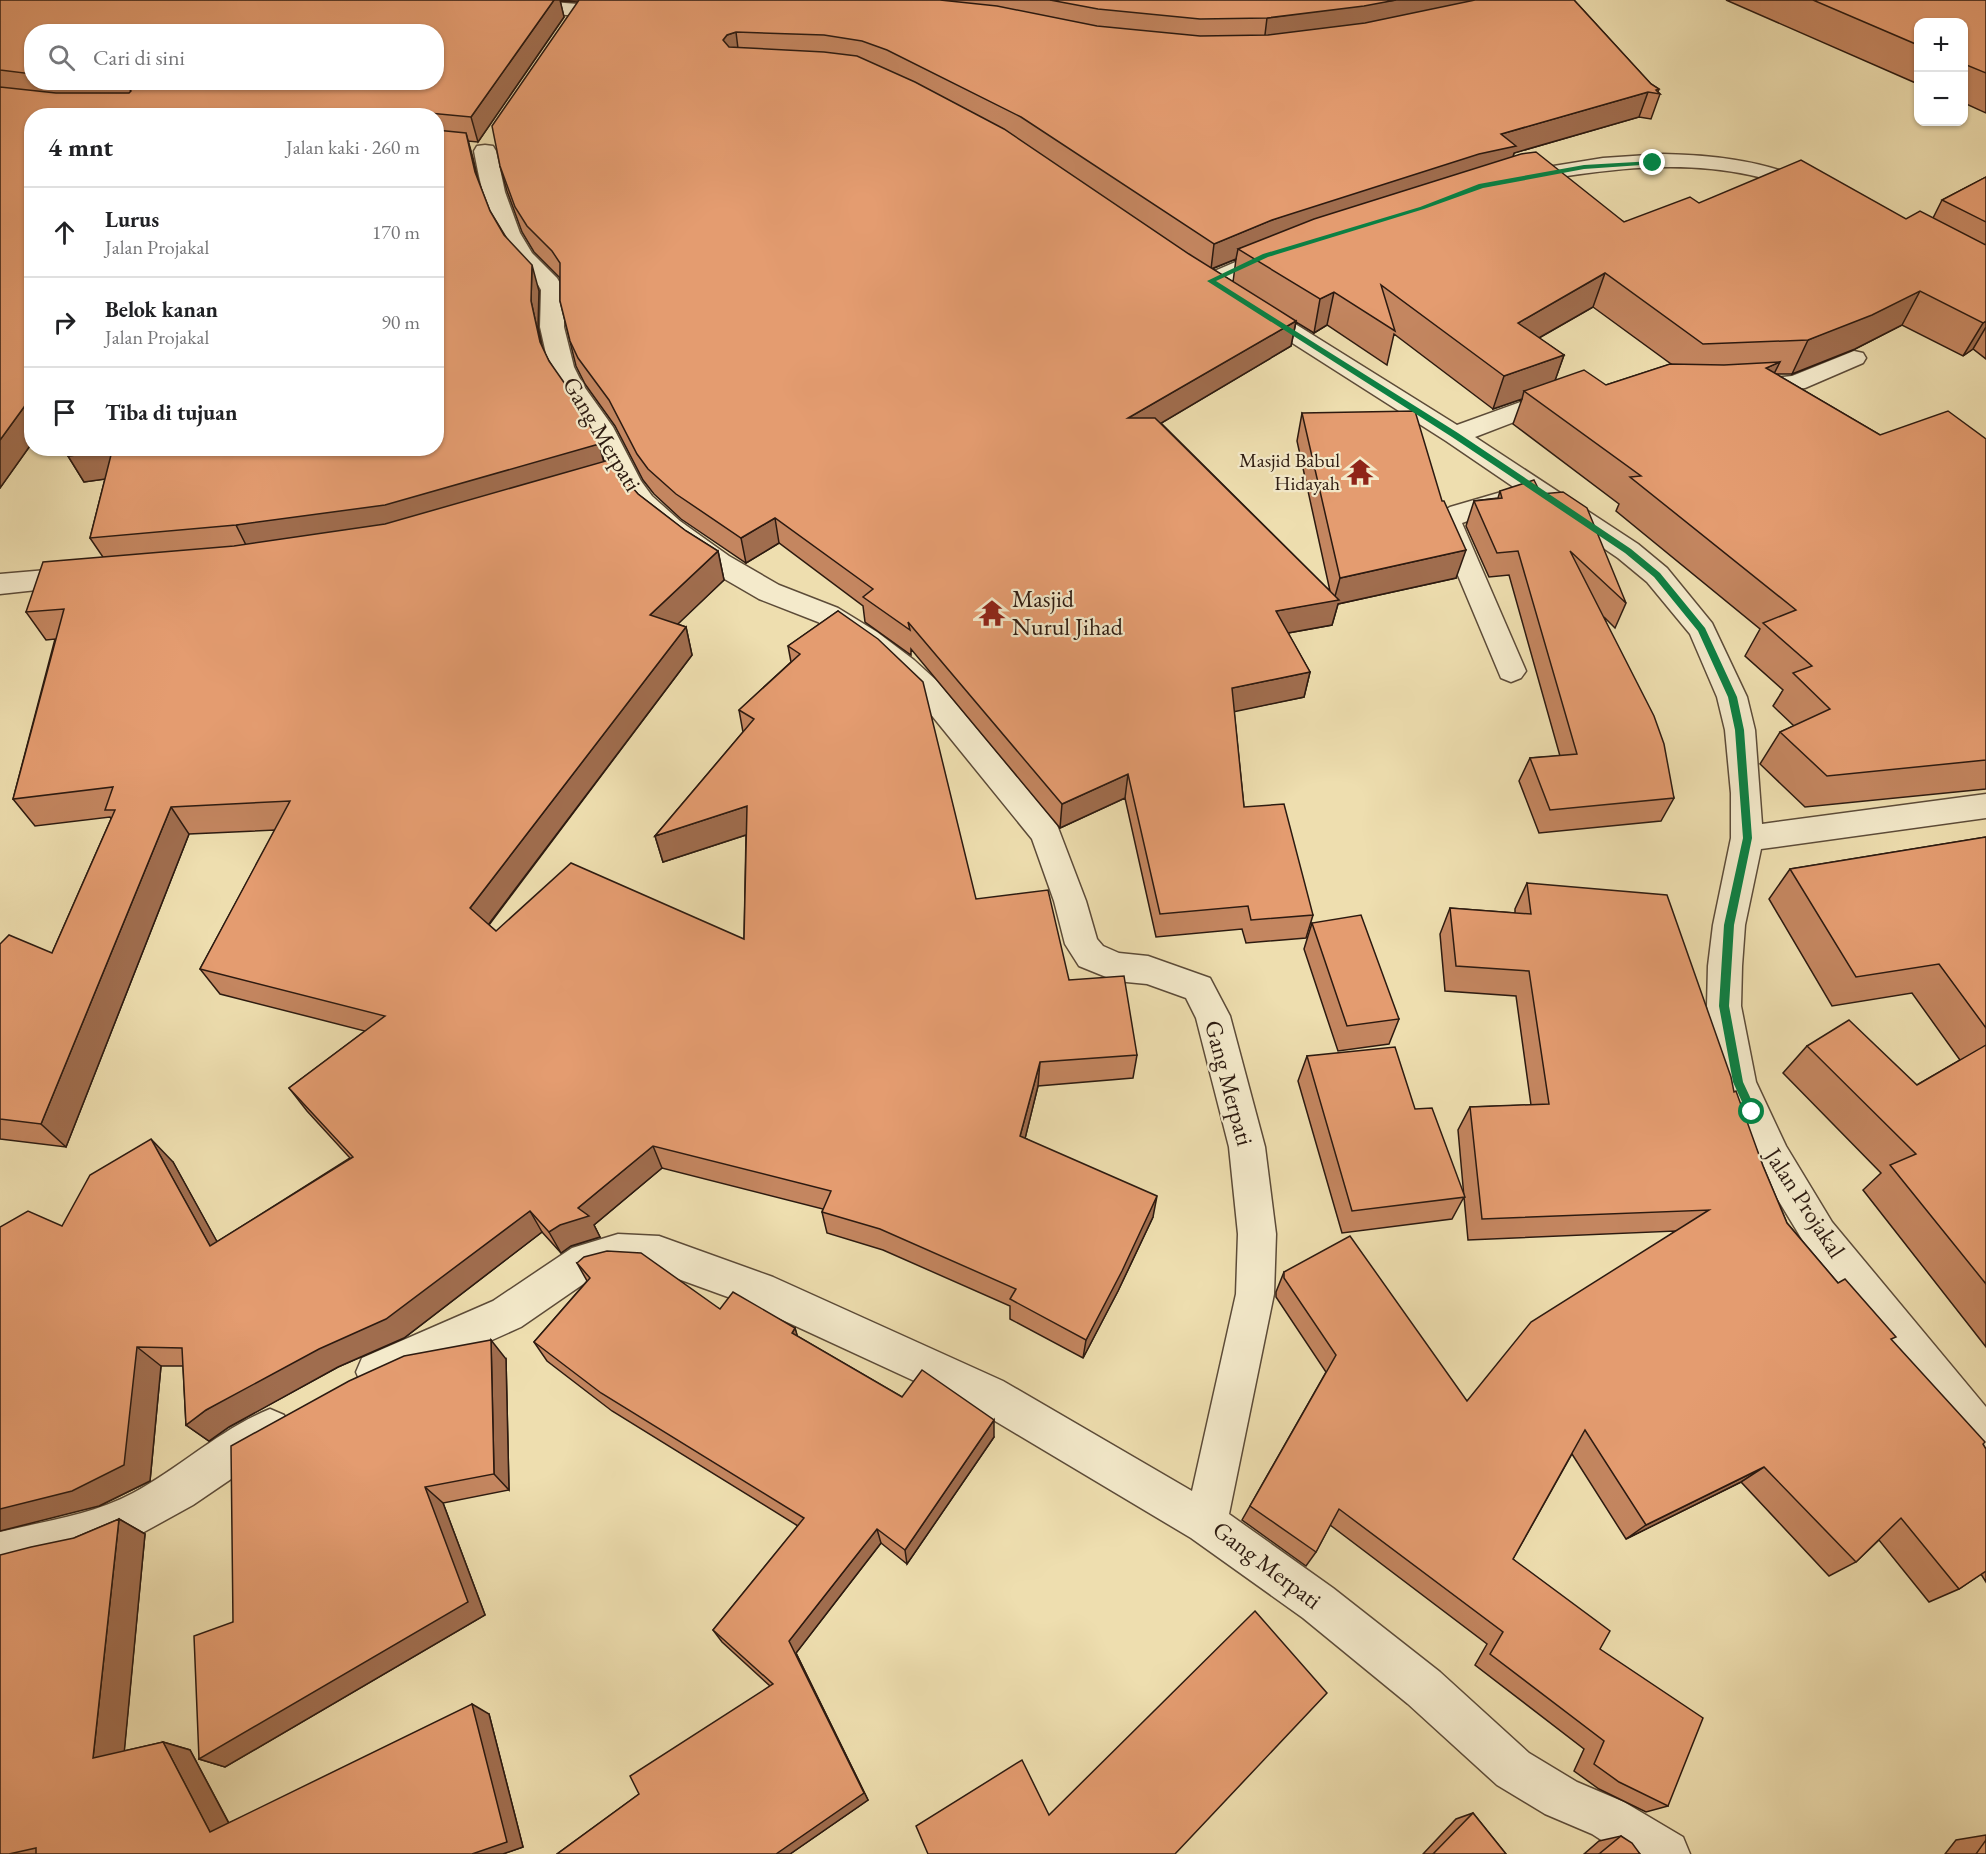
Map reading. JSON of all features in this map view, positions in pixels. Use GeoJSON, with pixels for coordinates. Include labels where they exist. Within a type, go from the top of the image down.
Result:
{"type":"FeatureCollection","features":[{"type":"Feature","properties":{"kind":"street"},"geometry":{"type":"LineString","coordinates":[[452,0],[580,12],[639,14]]}},
{"type":"Feature","properties":{"kind":"street"},"geometry":{"type":"LineString","coordinates":[[567,30],[580,12]]}},
{"type":"Feature","properties":{"kind":"street","name":"Gang Merpati"},"geometry":{"type":"LineString","coordinates":[[483,144],[488,170],[509,235],[530,264],[550,285],[555,299],[550,314],[551,326],[559,359],[571,386],[600,428],[613,478],[717,561],[768,591],[826,614],[885,651],[926,688],[1046,834],[1070,901],[1082,944],[1091,956],[1116,967],[1148,970],[1198,988],[1213,1016],[1247,1147],[1257,1234],[1256,1294],[1206,1523],[1327,1610],[1424,1688],[1513,1768],[1561,1798],[1608,1818],[1666,1854]]}},
{"type":"Feature","properties":{"kind":"street"},"geometry":{"type":"LineString","coordinates":[[1490,184],[1593,166],[1704,163],[1750,168],[1776,175],[1830,198]]}},
{"type":"Feature","properties":{"kind":"street","name":"Jalan Projakal"},"geometry":{"type":"LineString","coordinates":[[1300,245],[1203,277],[1455,435],[1640,560],[1678,598],[1702,630],[1732,697],[1740,730],[1747,838],[1729,925],[1724,1006],[1738,1082],[1773,1158],[1819,1234],[1986,1439]]}},
{"type":"Feature","properties":{"kind":"street"},"geometry":{"type":"LineString","coordinates":[[1720,388],[1796,383],[1854,358]]}},
{"type":"Feature","properties":{"kind":"street"},"geometry":{"type":"LineString","coordinates":[[1455,435],[1544,401],[1585,389]]}},
{"type":"Feature","properties":{"kind":"street"},"geometry":{"type":"LineString","coordinates":[[1511,670],[1449,523],[1451,518],[1460,513],[1536,490]]}},
{"type":"Feature","properties":{"kind":"street"},"geometry":{"type":"LineString","coordinates":[[0,584],[105,575]]}},
{"type":"Feature","properties":{"kind":"street"},"geometry":{"type":"LineString","coordinates":[[1747,838],[1986,806]]}},
{"type":"Feature","properties":{"kind":"street"},"geometry":{"type":"LineString","coordinates":[[343,1388],[507,1314],[585,1261],[618,1252],[659,1254],[759,1290],[988,1395],[1206,1523]]}},
{"type":"Feature","properties":{"kind":"street"},"geometry":{"type":"LineString","coordinates":[[0,1553],[60,1537],[102,1529],[144,1510],[185,1488],[244,1443],[303,1410]]}},
{"type":"Feature","properties":{"kind":"building"},"geometry":{"type":"Polygon","coordinates":[[[0,0],[554,0],[471,117],[444,114],[444,108],[24,108],[24,407],[0,440],[0,87],[56,93],[129,93],[130,90],[444,90],[444,24],[24,24],[24,73],[0,70],[0,0]]]}},
{"type":"Feature","properties":{"kind":"building"},"geometry":{"type":"Polygon","coordinates":[[[579,0],[940,0],[997,6],[1097,26],[1200,36],[1268,35],[1365,23],[1475,0],[1574,0],[1651,84],[1659,89],[1656,90],[1660,94],[1648,92],[1501,134],[1516,146],[1479,154],[1272,220],[1214,244],[1021,117],[887,50],[862,41],[824,35],[736,32],[727,35],[723,40],[729,47],[857,56],[915,82],[1004,129],[1189,254],[1296,321],[1128,418],[1155,418],[1339,600],[1276,611],[1310,672],[1232,688],[1244,807],[1284,804],[1313,915],[1251,920],[1248,906],[1160,914],[1128,774],[1062,804],[908,622],[910,630],[863,597],[873,589],[775,518],[741,538],[676,494],[648,469],[637,454],[609,400],[578,358],[570,341],[560,301],[560,263],[552,251],[527,226],[515,207],[500,166],[492,126],[579,0]]]}},
{"type":"Feature","properties":{"kind":"building"},"geometry":{"type":"Polygon","coordinates":[[[1050,0],[1396,0],[1267,18],[1200,19],[1098,9],[1050,0]]]}},
{"type":"Feature","properties":{"kind":"building"},"geometry":{"type":"Polygon","coordinates":[[[1813,0],[1986,0],[1986,73],[1968,66],[1968,18],[1914,18],[1914,43],[1813,0]]]}},
{"type":"Feature","properties":{"kind":"building"},"geometry":{"type":"Polygon","coordinates":[[[444,131],[466,133],[475,172],[490,211],[504,235],[532,265],[531,301],[540,342],[549,361],[579,404],[599,444],[385,505],[236,525],[90,538],[111,456],[444,456],[444,131]]]}},
{"type":"Feature","properties":{"kind":"building"},"geometry":{"type":"Polygon","coordinates":[[[1536,152],[1624,222],[1690,197],[1699,203],[1801,160],[1906,219],[1920,211],[1986,245],[1986,321],[1983,323],[1920,291],[1872,315],[1808,340],[1703,344],[1605,273],[1518,323],[1564,355],[1504,376],[1381,285],[1395,331],[1334,292],[1320,299],[1238,249],[1314,219],[1521,154],[1536,152]]]}},
{"type":"Feature","properties":{"kind":"building"},"geometry":{"type":"Polygon","coordinates":[[[1986,177],[1986,222],[1942,200],[1986,177]]]}},
{"type":"Feature","properties":{"kind":"building"},"geometry":{"type":"Polygon","coordinates":[[[1780,362],[1766,368],[1880,435],[1948,411],[1986,439],[1986,760],[1827,776],[1780,732],[1830,709],[1793,673],[1812,666],[1763,623],[1796,610],[1630,477],[1641,476],[1524,391],[1584,370],[1606,385],[1670,364],[1724,365],[1780,362]]]}},
{"type":"Feature","properties":{"kind":"building"},"geometry":{"type":"Polygon","coordinates":[[[1415,411],[1442,501],[1466,550],[1340,578],[1302,413],[1415,411]]]}},
{"type":"Feature","properties":{"kind":"building"},"geometry":{"type":"Polygon","coordinates":[[[609,460],[638,494],[686,531],[718,551],[650,615],[686,627],[470,908],[496,931],[571,863],[744,939],[747,806],[655,836],[754,719],[739,710],[800,654],[788,646],[838,611],[878,639],[923,682],[976,899],[1048,890],[1069,980],[1124,976],[1137,1055],[1040,1062],[1020,1136],[1157,1196],[1086,1340],[1010,1299],[1016,1289],[880,1229],[822,1212],[831,1191],[653,1146],[578,1208],[589,1216],[560,1225],[549,1232],[530,1211],[386,1319],[319,1349],[206,1410],[186,1425],[182,1348],[137,1347],[124,1465],[72,1491],[0,1509],[0,1227],[28,1211],[62,1226],[90,1175],[151,1139],[210,1246],[353,1157],[289,1088],[385,1016],[200,969],[290,801],[171,807],[41,1124],[0,1119],[0,944],[9,935],[52,953],[115,810],[105,810],[113,787],[13,799],[64,609],[26,612],[43,562],[234,546],[385,524],[609,460]]]}},
{"type":"Feature","properties":{"kind":"building"},"geometry":{"type":"Polygon","coordinates":[[[1534,480],[1541,494],[1563,492],[1587,508],[1626,603],[1570,551],[1654,716],[1664,744],[1674,798],[1550,810],[1530,758],[1577,754],[1518,551],[1497,553],[1474,501],[1502,498],[1500,491],[1534,480]]]}},
{"type":"Feature","properties":{"kind":"building"},"geometry":{"type":"Polygon","coordinates":[[[1986,837],[1986,1028],[1939,964],[1856,977],[1790,869],[1986,837]]]}},
{"type":"Feature","properties":{"kind":"building"},"geometry":{"type":"Polygon","coordinates":[[[1527,883],[1667,895],[1731,1077],[1734,1092],[1736,1091],[1763,1166],[1787,1223],[1838,1283],[1845,1279],[1896,1337],[1891,1339],[1985,1442],[1983,1444],[1986,1449],[1986,1571],[1959,1589],[1901,1518],[1856,1562],[1764,1467],[1646,1525],[1585,1430],[1513,1559],[1610,1631],[1600,1649],[1703,1718],[1668,1806],[1619,1782],[1594,1764],[1604,1741],[1490,1654],[1503,1632],[1339,1509],[1316,1552],[1250,1506],[1336,1355],[1284,1278],[1284,1272],[1350,1236],[1467,1401],[1531,1322],[1709,1210],[1482,1219],[1470,1107],[1549,1104],[1529,971],[1456,966],[1450,908],[1531,914],[1527,883]]]}},
{"type":"Feature","properties":{"kind":"building"},"geometry":{"type":"Polygon","coordinates":[[[1361,915],[1399,1019],[1347,1026],[1312,923],[1361,915]]]}},
{"type":"Feature","properties":{"kind":"building"},"geometry":{"type":"Polygon","coordinates":[[[1849,1020],[1917,1085],[1986,1045],[1986,1284],[1890,1165],[1916,1154],[1807,1046],[1849,1020]]]}},
{"type":"Feature","properties":{"kind":"building"},"geometry":{"type":"Polygon","coordinates":[[[1395,1047],[1415,1109],[1432,1108],[1465,1197],[1352,1211],[1307,1056],[1395,1047]]]}},
{"type":"Feature","properties":{"kind":"building"},"geometry":{"type":"Polygon","coordinates":[[[607,1251],[641,1253],[720,1309],[733,1292],[795,1328],[792,1333],[902,1397],[922,1370],[994,1420],[905,1550],[877,1529],[789,1641],[864,1793],[776,1854],[557,1854],[639,1794],[630,1776],[773,1684],[713,1630],[804,1518],[601,1393],[534,1342],[590,1278],[577,1263],[584,1257],[607,1251]]]}},
{"type":"Feature","properties":{"kind":"building"},"geometry":{"type":"Polygon","coordinates":[[[491,1340],[494,1474],[425,1487],[468,1602],[199,1759],[194,1636],[233,1622],[231,1446],[349,1381],[404,1356],[491,1340]]]}},
{"type":"Feature","properties":{"kind":"building"},"geometry":{"type":"Polygon","coordinates":[[[119,1519],[93,1758],[163,1742],[210,1832],[472,1704],[507,1842],[472,1854],[36,1854],[36,1848],[0,1854],[0,1555],[74,1538],[119,1519]]]}},
{"type":"Feature","properties":{"kind":"building"},"geometry":{"type":"Polygon","coordinates":[[[1255,1611],[1327,1693],[1175,1854],[928,1854],[916,1826],[1022,1760],[1049,1815],[1255,1611]]]}},
{"type":"Feature","properties":{"kind":"building"},"geometry":{"type":"Polygon","coordinates":[[[1473,1813],[1506,1854],[1433,1854],[1473,1813]]]}},
{"type":"Feature","properties":{"kind":"building"},"geometry":{"type":"Polygon","coordinates":[[[1621,1836],[1632,1843],[1640,1854],[1599,1854],[1621,1836]]]}},
{"type":"Feature","properties":{"kind":"building"},"geometry":{"type":"Polygon","coordinates":[[[1986,1840],[1986,1854],[1976,1854],[1986,1840]]]}},
{"type":"Feature","properties":{"kind":"place","name":"Masjid Babul Hidayah"},"geometry":{"type":"Point","coordinates":[1360,472]}},
{"type":"Feature","properties":{"kind":"place","name":"Masjid Nurul Jihad"},"geometry":{"type":"Point","coordinates":[992,613]}},
{"type":"Feature","properties":{"kind":"route"},"geometry":{"type":"LineString","coordinates":[[1653,163],[1584,167],[1481,186],[1422,208],[1266,255],[1211,281],[1455,435],[1628,551],[1657,575],[1702,630],[1732,697],[1740,730],[1746,793],[1747,838],[1729,925],[1724,1006],[1738,1082],[1752,1112]]}}]}
